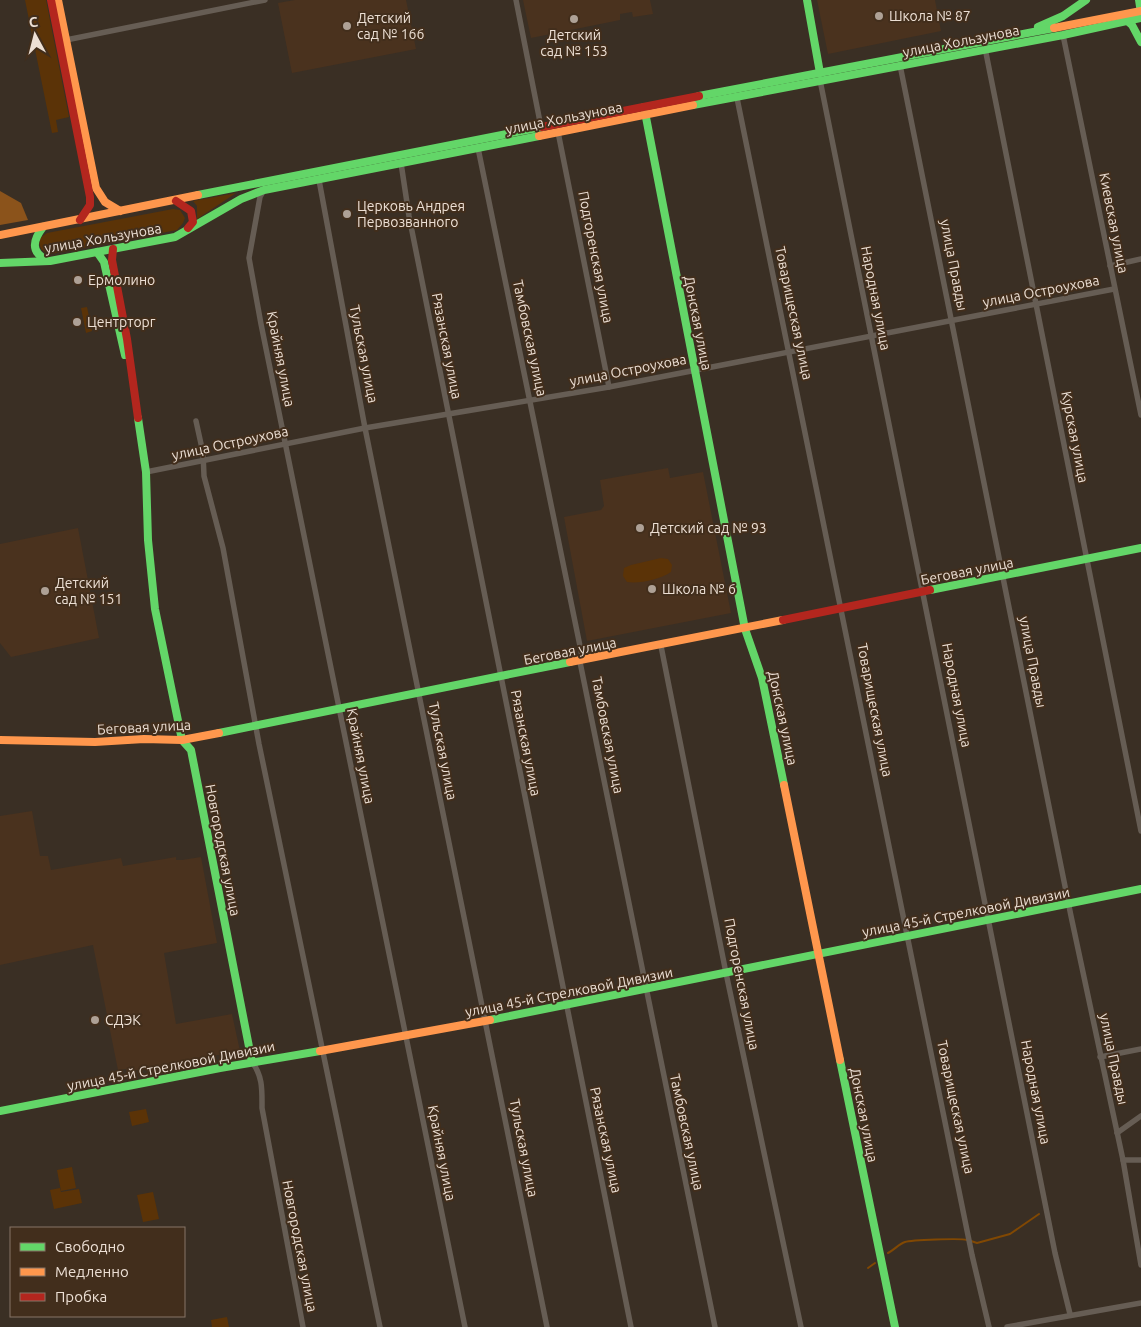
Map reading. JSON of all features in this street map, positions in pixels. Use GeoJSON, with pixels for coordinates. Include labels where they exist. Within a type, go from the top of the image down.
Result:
{"type":"FeatureCollection","features":[{"type":"Feature","properties":{"kind":"street"},"geometry":{"type":"LineString","coordinates":[[51,0],[90,197],[90,204],[80,220]]}},
{"type":"Feature","properties":{"kind":"street"},"geometry":{"type":"LineString","coordinates":[[58,0],[96,188],[100,198],[107,205],[120,211]]}},
{"type":"Feature","properties":{"kind":"street"},"geometry":{"type":"LineString","coordinates":[[66,40],[266,0]]}},
{"type":"Feature","properties":{"kind":"street"},"geometry":{"type":"LineString","coordinates":[[516,0],[541,127]]}},
{"type":"Feature","properties":{"kind":"street"},"geometry":{"type":"LineString","coordinates":[[807,0],[820,76]]}},
{"type":"Feature","properties":{"kind":"street"},"geometry":{"type":"LineString","coordinates":[[1009,36],[1042,26],[1063,16],[1086,0]]}},
{"type":"Feature","properties":{"kind":"street"},"geometry":{"type":"LineString","coordinates":[[1138,0],[1141,12]]}},
{"type":"Feature","properties":{"kind":"street","name":"улица Хользунова"},"geometry":{"type":"LineString","coordinates":[[0,263],[50,261],[175,237],[241,199],[264,190],[737,98],[820,76],[900,65],[1063,35],[1141,12]]}},
{"type":"Feature","properties":{"kind":"street"},"geometry":{"type":"LineString","coordinates":[[1123,18],[1141,42]]}},
{"type":"Feature","properties":{"kind":"street","name":"улица Хользунова"},"geometry":{"type":"LineString","coordinates":[[0,235],[43,228],[644,107],[820,76],[1009,36],[1123,18],[1141,18]]}},
{"type":"Feature","properties":{"kind":"street","name":"Киевская улица"},"geometry":{"type":"LineString","coordinates":[[1063,35],[1141,415]]}},
{"type":"Feature","properties":{"kind":"street","name":"Курская улица"},"geometry":{"type":"LineString","coordinates":[[985,48],[1141,831]]}},
{"type":"Feature","properties":{"kind":"street","name":"улица Правды"},"geometry":{"type":"LineString","coordinates":[[900,65],[1100,1057],[1123,1160],[1141,1265]]}},
{"type":"Feature","properties":{"kind":"street","name":"Народная улица"},"geometry":{"type":"LineString","coordinates":[[820,76],[1055,1253],[1070,1314]]}},
{"type":"Feature","properties":{"kind":"street","name":"Товарищеская улица"},"geometry":{"type":"LineString","coordinates":[[737,98],[972,1255],[989,1327]]}},
{"type":"Feature","properties":{"kind":"street","name":"Донская улица"},"geometry":{"type":"LineString","coordinates":[[644,107],[745,629],[762,678],[895,1327]]}},
{"type":"Feature","properties":{"kind":"street","name":"Подгоренская улица"},"geometry":{"type":"LineString","coordinates":[[558,132],[609,387]]}},
{"type":"Feature","properties":{"kind":"street","name":"Тамбовская улица"},"geometry":{"type":"LineString","coordinates":[[478,148],[581,650],[580,662],[715,1327]]}},
{"type":"Feature","properties":{"kind":"street","name":"Рязанская улица"},"geometry":{"type":"LineString","coordinates":[[401,163],[409,216],[500,678],[631,1327]]}},
{"type":"Feature","properties":{"kind":"street","name":"Тульская улица"},"geometry":{"type":"LineString","coordinates":[[319,180],[365,428],[547,1327]]}},
{"type":"Feature","properties":{"kind":"street","name":"Крайняя улица"},"geometry":{"type":"LineString","coordinates":[[264,190],[260,197],[249,258],[373,884],[465,1327]]}},
{"type":"Feature","properties":{"kind":"street"},"geometry":{"type":"LineString","coordinates":[[176,201],[188,206],[193,213],[193,222],[185,231]]}},
{"type":"Feature","properties":{"kind":"street"},"geometry":{"type":"LineString","coordinates":[[43,228],[35,236],[34,246],[37,254],[50,261]]}},
{"type":"Feature","properties":{"kind":"street","name":"Новгородская улица"},"geometry":{"type":"LineString","coordinates":[[113,249],[112,260],[146,472],[149,549],[154,600],[182,740],[191,750],[252,1062],[260,1072],[262,1080],[262,1108],[303,1327]]}},
{"type":"Feature","properties":{"kind":"street","name":"Новгородская улица"},"geometry":{"type":"LineString","coordinates":[[97,252],[104,262],[120,340],[132,377]]}},
{"type":"Feature","properties":{"kind":"street"},"geometry":{"type":"LineString","coordinates":[[1110,266],[1141,259]]}},
{"type":"Feature","properties":{"kind":"street","name":"улица Остроухова"},"geometry":{"type":"LineString","coordinates":[[146,472],[365,428],[609,387],[1114,290]]}},
{"type":"Feature","properties":{"kind":"street"},"geometry":{"type":"LineString","coordinates":[[196,421],[204,476],[223,548],[255,726],[380,1327]]}},
{"type":"Feature","properties":{"kind":"street","name":"Беговая улица"},"geometry":{"type":"LineString","coordinates":[[0,740],[95,742],[144,739],[182,740],[661,646],[1141,548]]}},
{"type":"Feature","properties":{"kind":"street","name":"Подгоренская улица"},"geometry":{"type":"LineString","coordinates":[[661,646],[726,973],[802,1327]]}},
{"type":"Feature","properties":{"kind":"street","name":"улица 45-й Стрелковой Дивизии"},"geometry":{"type":"LineString","coordinates":[[0,1111],[252,1062],[324,1052],[406,1037],[1141,889]]}},
{"type":"Feature","properties":{"kind":"street"},"geometry":{"type":"LineString","coordinates":[[1100,1057],[1141,1049]]}},
{"type":"Feature","properties":{"kind":"street"},"geometry":{"type":"LineString","coordinates":[[1117,1133],[1141,1116]]}},
{"type":"Feature","properties":{"kind":"street"},"geometry":{"type":"LineString","coordinates":[[1123,1160],[1141,1160]]}},
{"type":"Feature","properties":{"kind":"street"},"geometry":{"type":"LineString","coordinates":[[1007,1327],[1070,1314],[1141,1303]]}},
{"type":"Feature","properties":{"kind":"shaded area"},"geometry":{"type":"Polygon","coordinates":[[[25,0],[46,0],[69,117],[56,120],[58,132],[52,133],[25,0]]]}},
{"type":"Feature","properties":{"kind":"shaded area","name":"Детский сад № 166"},"geometry":{"type":"Polygon","coordinates":[[[295,0],[406,0],[416,49],[292,73],[278,3],[295,0]]]}},
{"type":"Feature","properties":{"kind":"shaded area","name":"Детский сад № 153"},"geometry":{"type":"Polygon","coordinates":[[[523,0],[650,0],[653,14],[633,17],[632,12],[620,14],[620,20],[531,38],[523,0]]]}},
{"type":"Feature","properties":{"kind":"shaded area","name":"Школа № 87"},"geometry":{"type":"Polygon","coordinates":[[[817,0],[935,0],[941,31],[828,54],[817,0]]]}},
{"type":"Feature","properties":{"kind":"shaded area"},"geometry":{"type":"Polygon","coordinates":[[[0,191],[21,203],[28,220],[0,225],[0,191]]]}},
{"type":"Feature","properties":{"kind":"shaded area"},"geometry":{"type":"Polygon","coordinates":[[[236,193],[197,219],[197,206],[193,201],[236,193]]]}},
{"type":"Feature","properties":{"kind":"shaded area"},"geometry":{"type":"Polygon","coordinates":[[[173,209],[180,210],[185,218],[177,230],[51,254],[45,252],[40,246],[40,238],[47,233],[173,209]]]}},
{"type":"Feature","properties":{"kind":"shaded area"},"geometry":{"type":"Polygon","coordinates":[[[87,307],[92,331],[86,333],[81,308],[87,307]]]}},
{"type":"Feature","properties":{"kind":"shaded area"},"geometry":{"type":"Polygon","coordinates":[[[668,468],[670,478],[703,472],[731,613],[587,641],[564,517],[601,510],[604,506],[600,480],[668,468]]]}},
{"type":"Feature","properties":{"kind":"shaded area","name":"Детский сад № 151"},"geometry":{"type":"Polygon","coordinates":[[[78,528],[99,638],[11,657],[0,643],[0,544],[78,528]]]}},
{"type":"Feature","properties":{"kind":"shaded area"},"geometry":{"type":"Polygon","coordinates":[[[661,558],[668,559],[672,565],[671,572],[666,575],[638,582],[627,582],[623,576],[624,568],[661,558]]]}},
{"type":"Feature","properties":{"kind":"shaded area"},"geometry":{"type":"Polygon","coordinates":[[[32,811],[40,856],[48,856],[51,870],[121,858],[123,866],[176,857],[176,860],[182,860],[201,857],[217,943],[164,953],[176,1024],[232,1014],[240,1051],[127,1072],[126,1069],[118,1070],[93,945],[0,965],[0,816],[32,811]]]}},
{"type":"Feature","properties":{"kind":"shaded area"},"geometry":{"type":"Polygon","coordinates":[[[146,1109],[149,1122],[132,1126],[129,1112],[146,1109]]]}},
{"type":"Feature","properties":{"kind":"shaded area"},"geometry":{"type":"Polygon","coordinates":[[[72,1167],[76,1188],[61,1191],[57,1170],[72,1167]]]}},
{"type":"Feature","properties":{"kind":"shaded area"},"geometry":{"type":"Polygon","coordinates":[[[60,1188],[61,1192],[79,1189],[82,1203],[54,1209],[50,1190],[60,1188]]]}},
{"type":"Feature","properties":{"kind":"shaded area"},"geometry":{"type":"Polygon","coordinates":[[[153,1192],[159,1219],[143,1222],[137,1195],[153,1192]]]}},
{"type":"Feature","properties":{"kind":"shaded area"},"geometry":{"type":"Polygon","coordinates":[[[227,1317],[229,1327],[212,1327],[211,1320],[227,1317]]]}},
{"type":"Feature","properties":{"kind":"waterway"},"geometry":{"type":"LineString","coordinates":[[971,1241],[977,1243],[1010,1234],[1039,1214]]}},
{"type":"Feature","properties":{"kind":"waterway"},"geometry":{"type":"LineString","coordinates":[[888,1253],[909,1241],[967,1240]]}},
{"type":"Feature","properties":{"kind":"waterway"},"geometry":{"type":"LineString","coordinates":[[868,1268],[875,1263]]}},
{"type":"Feature","properties":{"kind":"traffic: fast"},"geometry":{"type":"LineString","coordinates":[[807,0],[820,73]]}},
{"type":"Feature","properties":{"kind":"traffic: fast"},"geometry":{"type":"LineString","coordinates":[[1038,27],[1063,16],[1086,0]]}},
{"type":"Feature","properties":{"kind":"traffic: fast"},"geometry":{"type":"LineString","coordinates":[[1139,0],[1141,13]]}},
{"type":"Feature","properties":{"kind":"traffic: fast"},"geometry":{"type":"LineString","coordinates":[[1124,18],[1132,25],[1141,42]]}},
{"type":"Feature","properties":{"kind":"traffic: fast"},"geometry":{"type":"LineString","coordinates":[[693,105],[1063,35],[1141,18]]}},
{"type":"Feature","properties":{"kind":"traffic: fast"},"geometry":{"type":"LineString","coordinates":[[699,96],[1054,28]]}},
{"type":"Feature","properties":{"kind":"traffic: fast"},"geometry":{"type":"LineString","coordinates":[[644,107],[745,629],[762,678],[784,785]]}},
{"type":"Feature","properties":{"kind":"traffic: fast"},"geometry":{"type":"LineString","coordinates":[[198,195],[542,127]]}},
{"type":"Feature","properties":{"kind":"traffic: fast"},"geometry":{"type":"LineString","coordinates":[[0,263],[50,261],[175,237],[241,199],[264,190],[539,136]]}},
{"type":"Feature","properties":{"kind":"traffic: fast"},"geometry":{"type":"LineString","coordinates":[[43,227],[35,241],[35,245],[38,253],[47,260]]}},
{"type":"Feature","properties":{"kind":"traffic: fast"},"geometry":{"type":"LineString","coordinates":[[97,252],[104,262],[125,355]]}},
{"type":"Feature","properties":{"kind":"traffic: fast"},"geometry":{"type":"LineString","coordinates":[[138,418],[146,472],[148,540],[155,609],[182,740],[191,750],[252,1062]]}},
{"type":"Feature","properties":{"kind":"traffic: fast"},"geometry":{"type":"LineString","coordinates":[[930,590],[1141,548]]}},
{"type":"Feature","properties":{"kind":"traffic: fast"},"geometry":{"type":"LineString","coordinates":[[219,733],[570,662]]}},
{"type":"Feature","properties":{"kind":"traffic: fast"},"geometry":{"type":"LineString","coordinates":[[490,1020],[1141,889]]}},
{"type":"Feature","properties":{"kind":"traffic: fast"},"geometry":{"type":"LineString","coordinates":[[0,1111],[220,1068],[320,1051]]}},
{"type":"Feature","properties":{"kind":"traffic: fast"},"geometry":{"type":"LineString","coordinates":[[840,1060],[895,1327]]}},
{"type":"Feature","properties":{"kind":"traffic: slow"},"geometry":{"type":"LineString","coordinates":[[58,0],[96,188],[105,202],[120,211]]}},
{"type":"Feature","properties":{"kind":"traffic: slow"},"geometry":{"type":"LineString","coordinates":[[1054,28],[1141,11]]}},
{"type":"Feature","properties":{"kind":"traffic: slow"},"geometry":{"type":"LineString","coordinates":[[539,136],[693,105]]}},
{"type":"Feature","properties":{"kind":"traffic: slow"},"geometry":{"type":"LineString","coordinates":[[0,235],[198,195]]}},
{"type":"Feature","properties":{"kind":"traffic: slow"},"geometry":{"type":"LineString","coordinates":[[570,662],[783,620]]}},
{"type":"Feature","properties":{"kind":"traffic: slow"},"geometry":{"type":"LineString","coordinates":[[0,740],[95,742],[144,739],[182,740],[219,733]]}},
{"type":"Feature","properties":{"kind":"traffic: slow"},"geometry":{"type":"LineString","coordinates":[[784,785],[840,1060]]}},
{"type":"Feature","properties":{"kind":"traffic: slow"},"geometry":{"type":"LineString","coordinates":[[320,1051],[490,1020]]}},
{"type":"Feature","properties":{"kind":"traffic: jam"},"geometry":{"type":"LineString","coordinates":[[51,0],[90,197],[90,205],[80,220]]}},
{"type":"Feature","properties":{"kind":"traffic: jam"},"geometry":{"type":"LineString","coordinates":[[542,127],[699,96]]}},
{"type":"Feature","properties":{"kind":"traffic: jam"},"geometry":{"type":"LineString","coordinates":[[176,201],[191,211],[193,222],[188,228]]}},
{"type":"Feature","properties":{"kind":"traffic: jam"},"geometry":{"type":"LineString","coordinates":[[113,249],[112,260],[127,339],[138,418]]}},
{"type":"Feature","properties":{"kind":"traffic: jam"},"geometry":{"type":"LineString","coordinates":[[783,620],[930,590]]}},
{"type":"Feature","properties":{"kind":"place","name":"Школа № 87"},"geometry":{"type":"Point","coordinates":[879,16]}},
{"type":"Feature","properties":{"kind":"place","name":"Детский сад № 153"},"geometry":{"type":"Point","coordinates":[574,19]}},
{"type":"Feature","properties":{"kind":"place","name":"Детский сад № 166"},"geometry":{"type":"Point","coordinates":[347,26]}},
{"type":"Feature","properties":{"kind":"place","name":"Церковь Андрея Первозванного"},"geometry":{"type":"Point","coordinates":[347,214]}},
{"type":"Feature","properties":{"kind":"place","name":"Ермолино"},"geometry":{"type":"Point","coordinates":[78,280]}},
{"type":"Feature","properties":{"kind":"place","name":"Центрторг"},"geometry":{"type":"Point","coordinates":[77,322]}},
{"type":"Feature","properties":{"kind":"place","name":"Детский сад № 93"},"geometry":{"type":"Point","coordinates":[640,528]}},
{"type":"Feature","properties":{"kind":"place","name":"Школа № 6"},"geometry":{"type":"Point","coordinates":[652,589]}},
{"type":"Feature","properties":{"kind":"place","name":"Детский сад № 151"},"geometry":{"type":"Point","coordinates":[45,591]}},
{"type":"Feature","properties":{"kind":"place","name":"СДЭК"},"geometry":{"type":"Point","coordinates":[95,1020]}}]}
